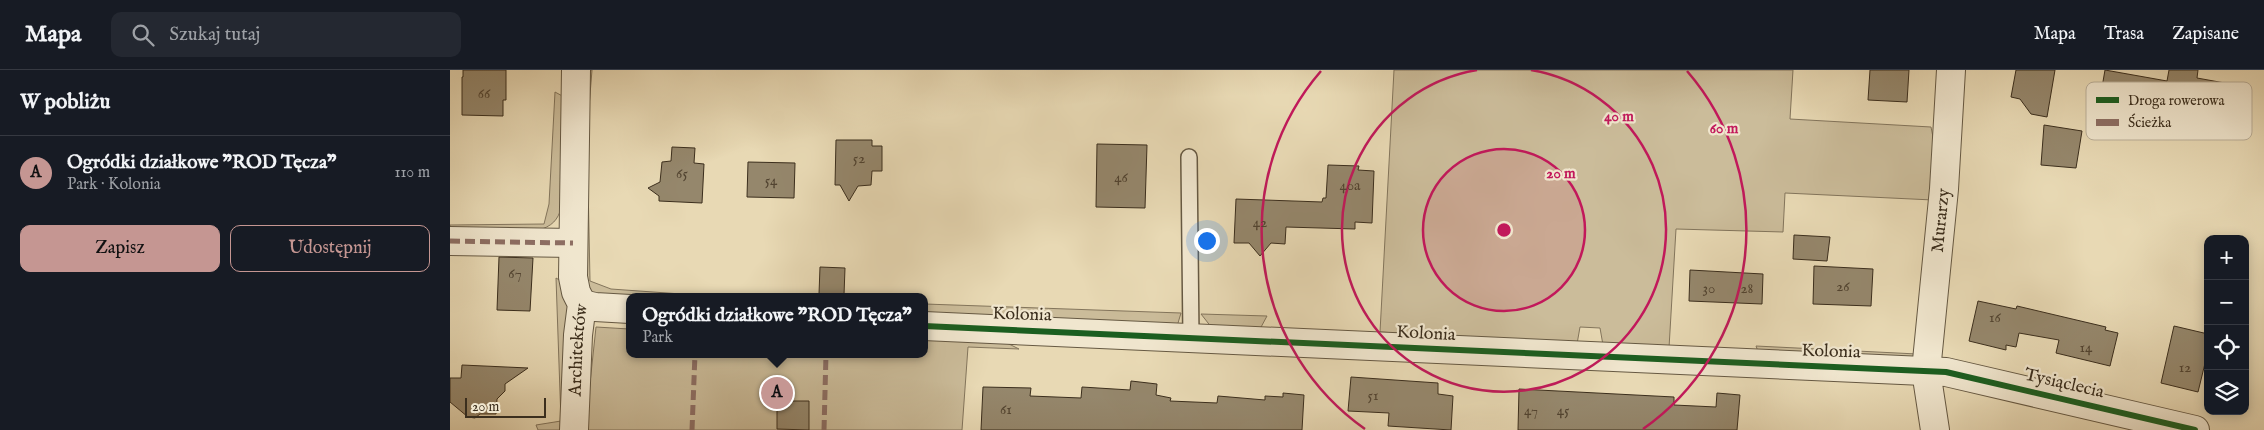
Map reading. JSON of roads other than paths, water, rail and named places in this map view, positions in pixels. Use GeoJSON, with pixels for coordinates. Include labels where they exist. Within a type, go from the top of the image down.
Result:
{"type":"FeatureCollection","features":[{"type":"Feature","properties":{"kind":"street","name":"Architektów"},"geometry":{"type":"LineString","coordinates":[[574,430],[578,335],[582,304],[576,292],[573,277],[576,70]]}},
{"type":"Feature","properties":{"kind":"street","name":"Murarzy"},"geometry":{"type":"LineString","coordinates":[[1926,371],[1944,189],[1951,70]]}},
{"type":"Feature","properties":{"kind":"street"},"geometry":{"type":"LineString","coordinates":[[450,241],[573,243]]}},
{"type":"Feature","properties":{"kind":"street"},"geometry":{"type":"LineString","coordinates":[[582,304],[595,307],[626,309]]}},
{"type":"Feature","properties":{"kind":"street","name":"Kolonia"},"geometry":{"type":"LineString","coordinates":[[928,326],[1926,371]]}},
{"type":"Feature","properties":{"kind":"street"},"geometry":{"type":"LineString","coordinates":[[1926,371],[1935,430]]}},
{"type":"Feature","properties":{"kind":"street","name":"Tysiąclecia"},"geometry":{"type":"LineString","coordinates":[[1926,371],[1946,372],[2195,430]]}},
{"type":"Feature","properties":{"kind":"lane"},"geometry":{"type":"LineString","coordinates":[[1188,157],[1191,338]]}},
{"type":"Feature","properties":{"kind":"place","name":"Ogródki działkowe \"ROD Tęcza\""},"geometry":{"type":"Point","coordinates":[777,393]}}]}
